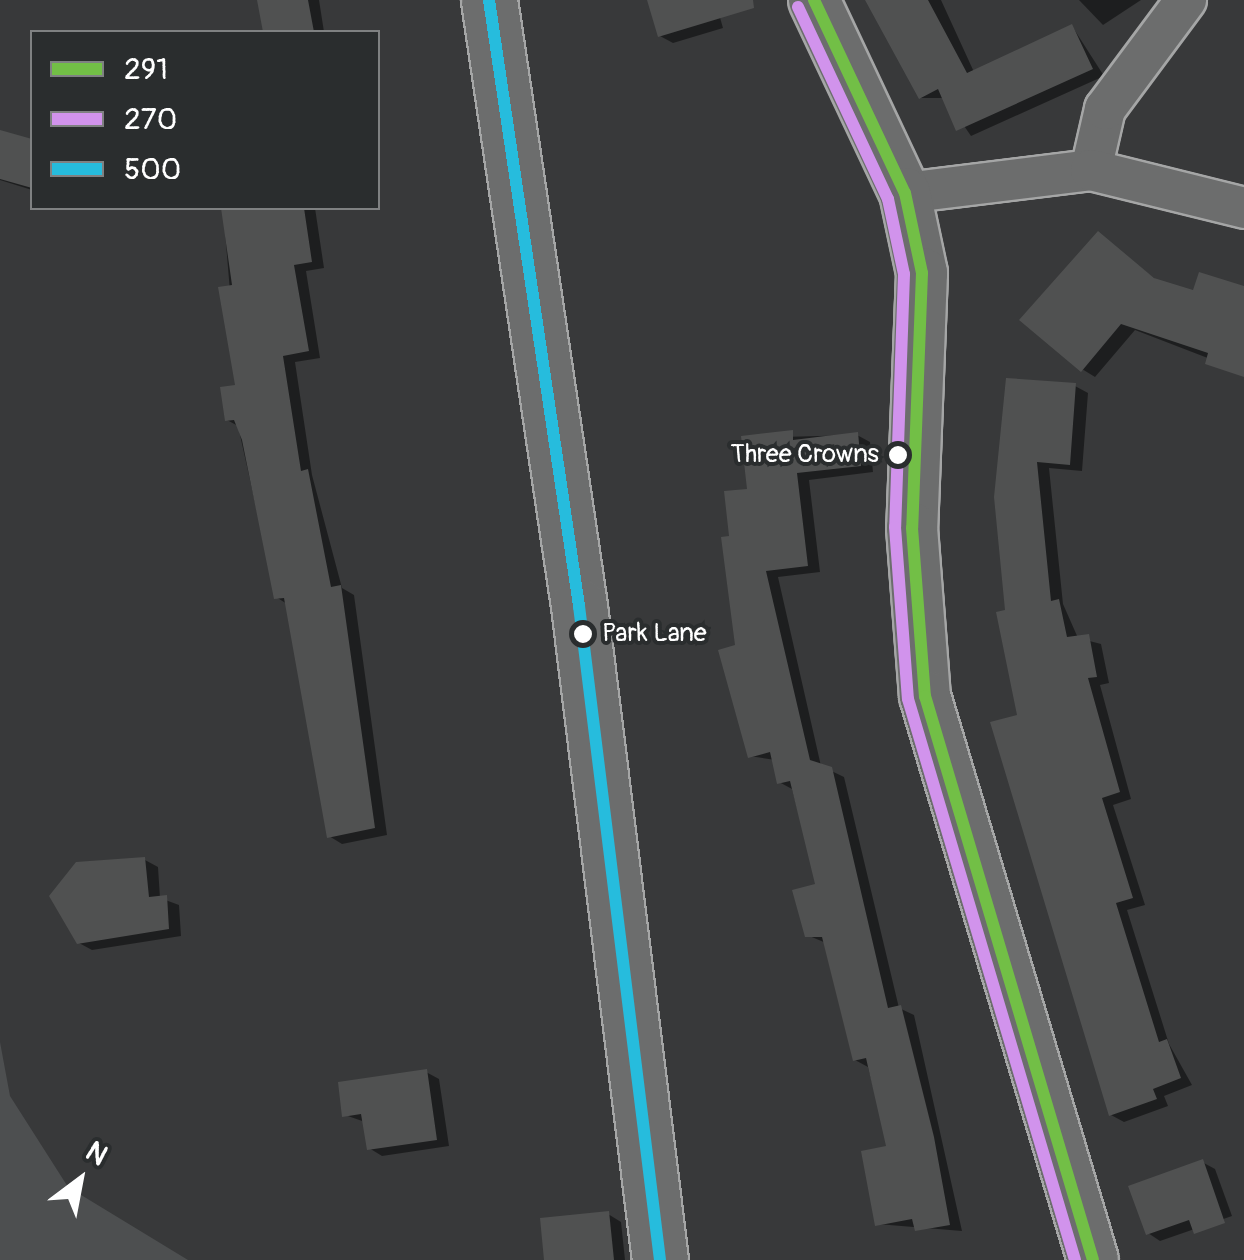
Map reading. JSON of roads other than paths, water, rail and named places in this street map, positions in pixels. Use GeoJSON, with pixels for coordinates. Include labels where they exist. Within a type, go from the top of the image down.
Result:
{"type":"FeatureCollection","features":[{"type":"Feature","properties":{"kind":"highway"},"geometry":{"type":"LineString","coordinates":[[488,0],[579,606],[660,1260]]}},
{"type":"Feature","properties":{"kind":"street"},"geometry":{"type":"LineString","coordinates":[[814,0],[905,193],[922,274],[912,528],[925,696],[1084,1254]]}},
{"type":"Feature","properties":{"kind":"street"},"geometry":{"type":"LineString","coordinates":[[1091,170],[1105,109],[1186,0]]}},
{"type":"Feature","properties":{"kind":"street"},"geometry":{"type":"LineString","coordinates":[[905,193],[1091,170],[1244,208]]}},
{"type":"Feature","properties":{"kind":"place","name":"Three Crowns"},"geometry":{"type":"Point","coordinates":[898,455]}},
{"type":"Feature","properties":{"kind":"place","name":"Park Lane"},"geometry":{"type":"Point","coordinates":[583,634]}}]}
